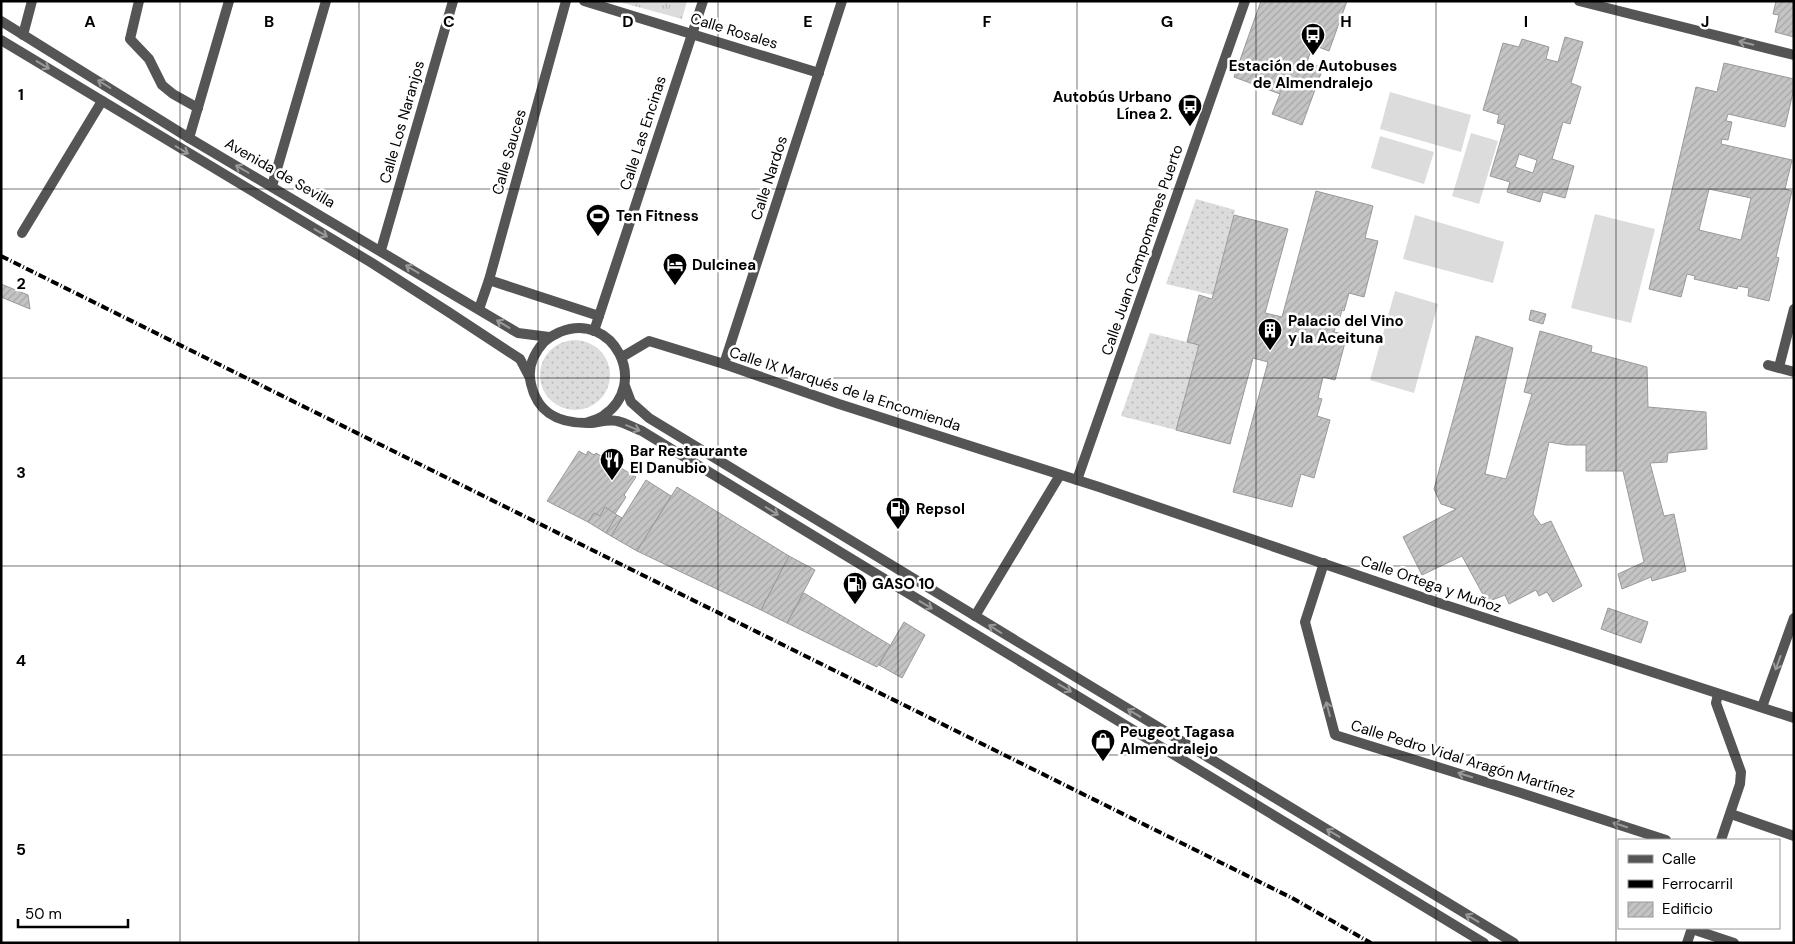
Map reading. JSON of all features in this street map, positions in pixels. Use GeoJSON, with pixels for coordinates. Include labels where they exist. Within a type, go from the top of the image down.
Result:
{"type":"FeatureCollection","features":[{"type":"Feature","properties":{"kind":"street"},"geometry":{"type":"LineString","coordinates":[[23,35],[32,1]]}},
{"type":"Feature","properties":{"kind":"street"},"geometry":{"type":"LineString","coordinates":[[139,1],[130,39],[148,59],[162,85],[172,94],[198,108]]}},
{"type":"Feature","properties":{"kind":"street"},"geometry":{"type":"LineString","coordinates":[[190,138],[229,1]]}},
{"type":"Feature","properties":{"kind":"street"},"geometry":{"type":"LineString","coordinates":[[272,186],[326,1]]}},
{"type":"Feature","properties":{"kind":"street","name":"Calle Los Naranjos"},"geometry":{"type":"LineString","coordinates":[[381,250],[453,1]]}},
{"type":"Feature","properties":{"kind":"street","name":"Calle Sauces"},"geometry":{"type":"LineString","coordinates":[[479,309],[489,280],[566,1]]}},
{"type":"Feature","properties":{"kind":"street","name":"Calle Rosales"},"geometry":{"type":"LineString","coordinates":[[584,1],[819,73]]}},
{"type":"Feature","properties":{"kind":"street","name":"Calle Las Encinas"},"geometry":{"type":"LineString","coordinates":[[594,331],[703,1]]}},
{"type":"Feature","properties":{"kind":"street","name":"Calle Nardos"},"geometry":{"type":"LineString","coordinates":[[724,364],[842,1]]}},
{"type":"Feature","properties":{"kind":"street","name":"Calle Juan Campomanes Puerto"},"geometry":{"type":"LineString","coordinates":[[1076,480],[1245,1]]}},
{"type":"Feature","properties":{"kind":"street"},"geometry":{"type":"LineString","coordinates":[[1580,1],[1794,55]]}},
{"type":"Feature","properties":{"kind":"street","name":"Avenida de Sevilla"},"geometry":{"type":"LineString","coordinates":[[1,21],[190,138],[518,333],[549,337]]}},
{"type":"Feature","properties":{"kind":"street","name":"Avenida de Sevilla"},"geometry":{"type":"LineString","coordinates":[[1,40],[372,263],[455,316],[520,359],[530,378]]}},
{"type":"Feature","properties":{"kind":"street"},"geometry":{"type":"LineString","coordinates":[[22,233],[102,101]]}},
{"type":"Feature","properties":{"kind":"street"},"geometry":{"type":"LineString","coordinates":[[489,280],[599,316]]}},
{"type":"Feature","properties":{"kind":"street"},"geometry":{"type":"LineString","coordinates":[[1779,367],[1794,308]]}},
{"type":"Feature","properties":{"kind":"street"},"geometry":{"type":"LineString","coordinates":[[586,423],[602,417],[618,402],[625,386],[626,373],[622,357],[613,343],[586,328],[569,328],[549,337],[532,361],[530,378],[533,394],[542,408],[549,414],[564,422],[586,423],[616,421],[642,432],[1484,943]]}},
{"type":"Feature","properties":{"kind":"street","name":"Calle IX Marqués de la Encomienda"},"geometry":{"type":"LineString","coordinates":[[622,357],[649,341],[1060,475]]}},
{"type":"Feature","properties":{"kind":"street"},"geometry":{"type":"LineString","coordinates":[[1768,365],[1794,372]]}},
{"type":"Feature","properties":{"kind":"street"},"geometry":{"type":"LineString","coordinates":[[625,386],[631,402],[649,418],[1514,943]]}},
{"type":"Feature","properties":{"kind":"street"},"geometry":{"type":"LineString","coordinates":[[975,616],[1060,475]]}},
{"type":"Feature","properties":{"kind":"street","name":"Calle Ortega y Muñoz"},"geometry":{"type":"LineString","coordinates":[[1060,475],[1436,602],[1794,718]]}},
{"type":"Feature","properties":{"kind":"street","name":"Calle Pedro Vidal Aragón Martínez"},"geometry":{"type":"LineString","coordinates":[[1324,563],[1305,622],[1335,735],[1663,839]]}},
{"type":"Feature","properties":{"kind":"street"},"geometry":{"type":"LineString","coordinates":[[1762,707],[1794,618]]}},
{"type":"Feature","properties":{"kind":"street"},"geometry":{"type":"LineString","coordinates":[[1718,694],[1716,703],[1741,772],[1740,784],[1722,839]]}},
{"type":"Feature","properties":{"kind":"street"},"geometry":{"type":"LineString","coordinates":[[1731,814],[1794,836]]}},
{"type":"Feature","properties":{"kind":"street"},"geometry":{"type":"LineString","coordinates":[[1687,943],[1692,929]]}},
{"type":"Feature","properties":{"kind":"street"},"geometry":{"type":"LineString","coordinates":[[1695,929],[1734,943]]}},
{"type":"Feature","properties":{"kind":"green space"},"geometry":{"type":"Polygon","coordinates":[[[616,1],[687,1],[682,19],[616,1]]]}},
{"type":"Feature","properties":{"kind":"green space"},"geometry":{"type":"Polygon","coordinates":[[[1390,92],[1471,115],[1461,152],[1380,129],[1390,92]]]}},
{"type":"Feature","properties":{"kind":"green space"},"geometry":{"type":"Polygon","coordinates":[[[1471,133],[1498,141],[1479,204],[1452,196],[1471,133]]]}},
{"type":"Feature","properties":{"kind":"green space"},"geometry":{"type":"Polygon","coordinates":[[[1380,136],[1434,152],[1424,184],[1371,168],[1380,136]]]}},
{"type":"Feature","properties":{"kind":"green space"},"geometry":{"type":"Polygon","coordinates":[[[1196,199],[1235,210],[1213,295],[1166,284],[1196,199]]]}},
{"type":"Feature","properties":{"kind":"green space"},"geometry":{"type":"Polygon","coordinates":[[[1595,214],[1655,229],[1631,323],[1571,308],[1595,214]]]}},
{"type":"Feature","properties":{"kind":"green space"},"geometry":{"type":"Polygon","coordinates":[[[1415,215],[1504,242],[1493,283],[1403,259],[1415,215]]]}},
{"type":"Feature","properties":{"kind":"green space"},"geometry":{"type":"Polygon","coordinates":[[[1395,291],[1438,304],[1414,393],[1370,380],[1395,291]]]}},
{"type":"Feature","properties":{"kind":"green space"},"geometry":{"type":"Polygon","coordinates":[[[1150,333],[1199,345],[1176,430],[1121,416],[1150,333]]]}},
{"type":"Feature","properties":{"kind":"green space"},"geometry":{"type":"Polygon","coordinates":[[[575,340],[588,343],[600,350],[607,362],[610,375],[607,388],[600,400],[588,407],[575,410],[562,407],[550,400],[543,388],[540,375],[543,362],[550,350],[562,343],[575,340]]]}},
{"type":"Feature","properties":{"kind":"building"},"geometry":{"type":"Polygon","coordinates":[[[1261,1],[1347,1],[1329,51],[1313,45],[1307,62],[1323,68],[1302,125],[1272,114],[1280,94],[1234,77],[1261,1]]]}},
{"type":"Feature","properties":{"kind":"building"},"geometry":{"type":"Polygon","coordinates":[[[1776,1],[1794,1],[1794,37],[1775,32],[1779,15],[1773,14],[1776,1]]]}},
{"type":"Feature","properties":{"kind":"building"},"geometry":{"type":"Polygon","coordinates":[[[1565,37],[1583,42],[1571,83],[1581,87],[1570,124],[1563,122],[1552,159],[1574,166],[1565,198],[1543,192],[1540,202],[1507,192],[1510,182],[1490,176],[1505,125],[1497,123],[1499,115],[1483,110],[1503,43],[1519,47],[1522,39],[1549,47],[1546,59],[1558,62],[1565,37]],[[1519,154],[1515,167],[1533,173],[1537,160],[1519,154]]]}},
{"type":"Feature","properties":{"kind":"building"},"geometry":{"type":"Polygon","coordinates":[[[1724,63],[1794,79],[1794,88],[1785,127],[1728,114],[1726,121],[1732,122],[1728,140],[1722,139],[1721,144],[1792,160],[1785,189],[1792,191],[1776,257],[1779,258],[1769,301],[1748,296],[1749,288],[1738,286],[1737,289],[1694,279],[1695,276],[1687,274],[1681,297],[1649,289],[1696,87],[1717,92],[1724,63]],[[1709,189],[1699,230],[1741,240],[1751,198],[1709,189]]]}},
{"type":"Feature","properties":{"kind":"building","name":"Palacio del Vino y la Aceituna"},"geometry":{"type":"Polygon","coordinates":[[[1316,191],[1373,206],[1365,238],[1378,241],[1364,297],[1349,293],[1344,311],[1342,310],[1339,321],[1337,321],[1334,332],[1347,335],[1335,380],[1323,377],[1318,398],[1322,399],[1317,416],[1330,420],[1314,478],[1301,474],[1292,507],[1233,492],[1268,362],[1253,358],[1230,444],[1176,430],[1199,345],[1187,342],[1199,295],[1212,299],[1234,215],[1288,229],[1265,313],[1282,317],[1316,191]]]}},
{"type":"Feature","properties":{"kind":"building"},"geometry":{"type":"Polygon","coordinates":[[[1,284],[28,295],[30,309],[1,297],[1,284]]]}},
{"type":"Feature","properties":{"kind":"building"},"geometry":{"type":"Polygon","coordinates":[[[1531,310],[1546,314],[1543,324],[1529,320],[1531,310]]]}},
{"type":"Feature","properties":{"kind":"building"},"geometry":{"type":"Polygon","coordinates":[[[1540,331],[1592,346],[1591,352],[1647,367],[1648,407],[1706,412],[1707,449],[1668,453],[1667,462],[1650,463],[1664,516],[1674,514],[1686,571],[1652,581],[1651,577],[1622,589],[1618,574],[1644,562],[1623,471],[1586,471],[1586,445],[1566,445],[1549,442],[1533,514],[1541,525],[1551,521],[1582,586],[1553,602],[1547,592],[1539,596],[1536,590],[1509,604],[1505,595],[1487,602],[1462,556],[1422,575],[1403,537],[1456,509],[1441,504],[1434,489],[1476,336],[1513,348],[1485,474],[1506,479],[1532,394],[1524,392],[1540,331]]]}},
{"type":"Feature","properties":{"kind":"building"},"geometry":{"type":"Polygon","coordinates":[[[579,451],[586,455],[588,451],[594,455],[596,453],[636,477],[624,495],[626,497],[615,514],[605,507],[600,516],[594,513],[588,522],[547,501],[579,451]]]}},
{"type":"Feature","properties":{"kind":"building"},"geometry":{"type":"Polygon","coordinates":[[[646,480],[671,496],[637,551],[611,536],[646,480]]]}},
{"type":"Feature","properties":{"kind":"building"},"geometry":{"type":"Polygon","coordinates":[[[677,487],[789,556],[761,610],[637,551],[677,487]]]}},
{"type":"Feature","properties":{"kind":"building"},"geometry":{"type":"Polygon","coordinates":[[[605,507],[617,515],[606,533],[588,522],[594,513],[600,516],[605,507]]]}},
{"type":"Feature","properties":{"kind":"building"},"geometry":{"type":"Polygon","coordinates":[[[617,515],[622,518],[611,536],[606,533],[617,515]]]}},
{"type":"Feature","properties":{"kind":"building"},"geometry":{"type":"Polygon","coordinates":[[[789,556],[815,570],[787,623],[761,610],[789,556]]]}},
{"type":"Feature","properties":{"kind":"building"},"geometry":{"type":"Polygon","coordinates":[[[804,593],[890,645],[877,667],[787,623],[804,593]]]}},
{"type":"Feature","properties":{"kind":"building"},"geometry":{"type":"Polygon","coordinates":[[[1608,608],[1648,622],[1641,643],[1601,629],[1608,608]]]}},
{"type":"Feature","properties":{"kind":"building"},"geometry":{"type":"Polygon","coordinates":[[[904,622],[925,635],[902,678],[879,665],[904,622]]]}},
{"type":"Feature","properties":{"kind":"railway"},"geometry":{"type":"LineString","coordinates":[[1,256],[1292,898],[1371,943]]}},
{"type":"Feature","properties":{"kind":"place","name":"Estación de Autobuses de Almendralejo"},"geometry":{"type":"Point","coordinates":[1313,56]}},
{"type":"Feature","properties":{"kind":"place","name":"Autobús Urbano Línea 2."},"geometry":{"type":"Point","coordinates":[1190,127]}},
{"type":"Feature","properties":{"kind":"place","name":"Ten Fitness"},"geometry":{"type":"Point","coordinates":[598,237]}},
{"type":"Feature","properties":{"kind":"place","name":"Dulcinea"},"geometry":{"type":"Point","coordinates":[675,286]}},
{"type":"Feature","properties":{"kind":"place","name":"Palacio del Vino y la Aceituna"},"geometry":{"type":"Point","coordinates":[1270,351]}},
{"type":"Feature","properties":{"kind":"place","name":"Bar Restaurante El Danubio"},"geometry":{"type":"Point","coordinates":[612,481]}},
{"type":"Feature","properties":{"kind":"place","name":"Repsol"},"geometry":{"type":"Point","coordinates":[898,530]}},
{"type":"Feature","properties":{"kind":"place","name":"GASO 10"},"geometry":{"type":"Point","coordinates":[855,605]}},
{"type":"Feature","properties":{"kind":"place","name":"Peugeot Tagasa Almendralejo"},"geometry":{"type":"Point","coordinates":[1103,762]}}]}
